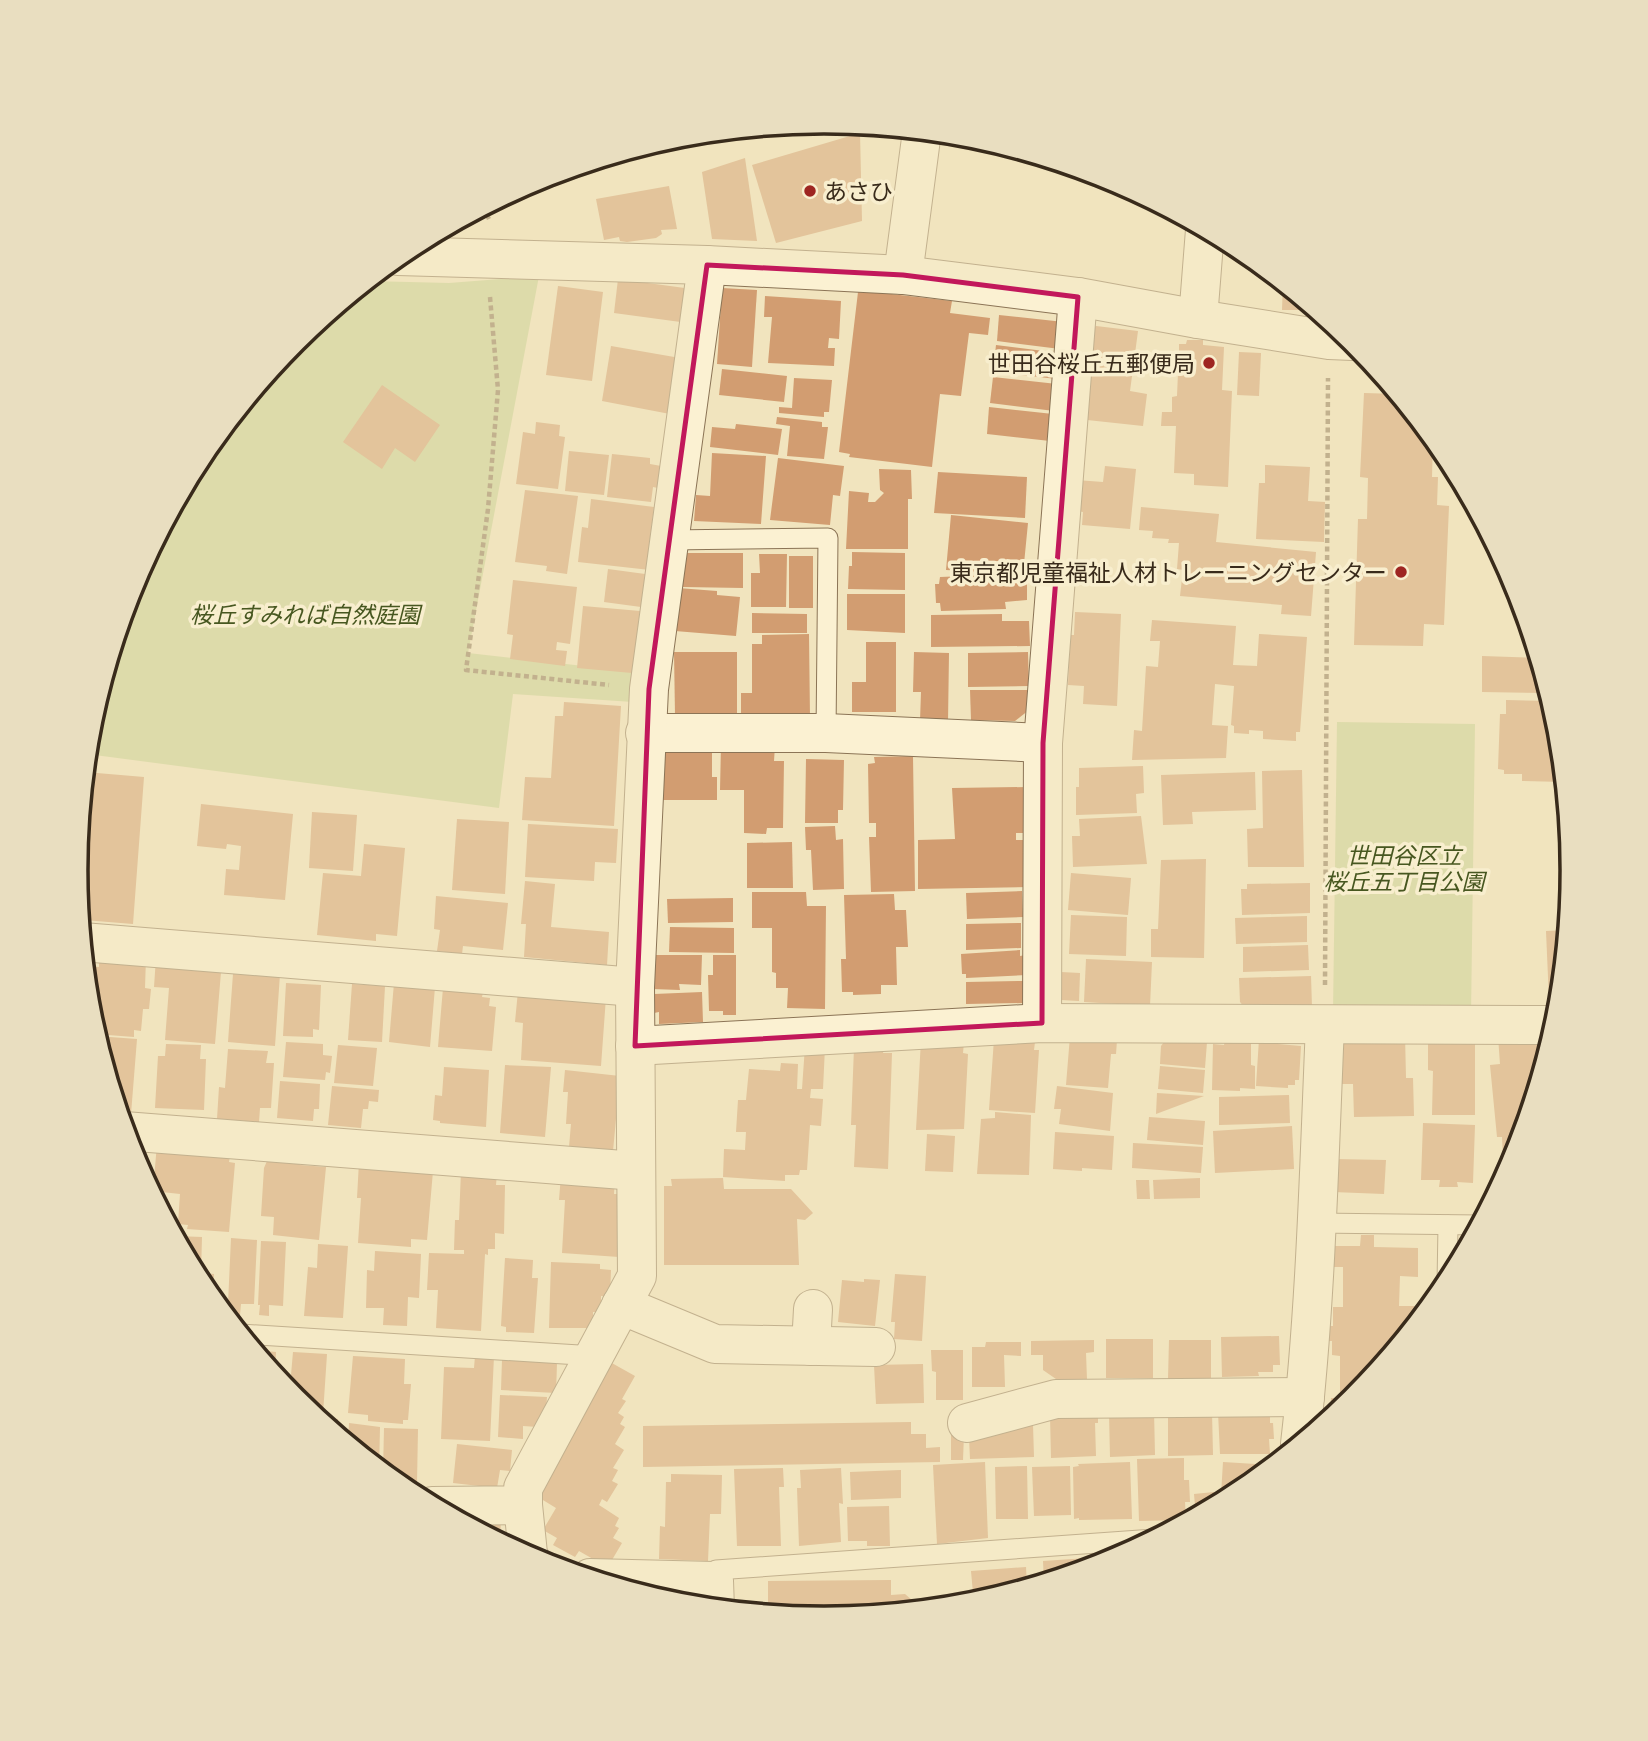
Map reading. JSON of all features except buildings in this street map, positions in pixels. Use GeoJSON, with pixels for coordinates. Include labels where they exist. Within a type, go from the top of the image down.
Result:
{"type":"FeatureCollection","features":[{"type":"Feature","properties":{"kind":"street"},"geometry":{"type":"LineString","coordinates":[[903,275],[921,140]]}},
{"type":"Feature","properties":{"kind":"street"},"geometry":{"type":"LineString","coordinates":[[1198,319],[1204,240]]}},
{"type":"Feature","properties":{"kind":"street"},"geometry":{"type":"LineString","coordinates":[[417,257],[707,265],[903,275],[1078,297],[1198,319],[1333,339]]}},
{"type":"Feature","properties":{"kind":"street"},"geometry":{"type":"LineString","coordinates":[[527,1544],[523,1488],[637,1276],[635,987],[645,733],[707,265]]}},
{"type":"Feature","properties":{"kind":"street"},"geometry":{"type":"LineString","coordinates":[[1042,1023],[1043,743],[1078,297]]}},
{"type":"Feature","properties":{"kind":"street"},"geometry":{"type":"LineString","coordinates":[[645,733],[826,733],[1043,743]]}},
{"type":"Feature","properties":{"kind":"street"},"geometry":{"type":"LineString","coordinates":[[91,943],[635,987]]}},
{"type":"Feature","properties":{"kind":"street"},"geometry":{"type":"LineString","coordinates":[[635,1046],[1042,1023],[1543,1025]]}},
{"type":"Feature","properties":{"kind":"street"},"geometry":{"type":"LineString","coordinates":[[1301,1431],[1316,1223],[1325,1025]]}},
{"type":"Feature","properties":{"kind":"street"},"geometry":{"type":"LineString","coordinates":[[136,1132],[636,1171]]}},
{"type":"Feature","properties":{"kind":"street"},"geometry":{"type":"LineString","coordinates":[[621,1305],[715,1344],[812,1328],[876,1347]]}},
{"type":"Feature","properties":{"kind":"street"},"geometry":{"type":"LineString","coordinates":[[967,1423],[1056,1399],[1305,1397]]}},
{"type":"Feature","properties":{"kind":"street"},"geometry":{"type":"LineString","coordinates":[[453,1506],[523,1506]]}},
{"type":"Feature","properties":{"kind":"street"},"geometry":{"type":"LineString","coordinates":[[652,1586],[715,1595]]}},
{"type":"Feature","properties":{"kind":"lane"},"geometry":{"type":"LineString","coordinates":[[669,540],[828,538],[826,733]]}},
{"type":"Feature","properties":{"kind":"lane"},"geometry":{"type":"LineString","coordinates":[[1316,1223],[1469,1225]]}},
{"type":"Feature","properties":{"kind":"lane"},"geometry":{"type":"LineString","coordinates":[[1447,1262],[1448,1225]]}},
{"type":"Feature","properties":{"kind":"lane"},"geometry":{"type":"LineString","coordinates":[[253,1335],[595,1356]]}},
{"type":"Feature","properties":{"kind":"lane"},"geometry":{"type":"LineString","coordinates":[[715,1595],[716,1570],[1128,1541]]}},
{"type":"Feature","properties":{"kind":"path"},"geometry":{"type":"LineString","coordinates":[[489,288],[498,390],[488,509],[466,670],[649,689]]}},
{"type":"Feature","properties":{"kind":"path"},"geometry":{"type":"LineString","coordinates":[[1325,1025],[1341,346]]}},
{"type":"Feature","properties":{"kind":"highlighted area"},"geometry":{"type":"Polygon","coordinates":[[[707,265],[903,275],[1078,297],[1043,743],[1042,1023],[635,1046],[649,689],[707,265]]]}},
{"type":"Feature","properties":{"kind":"green space","name":"桜丘すみれば自然庭園"},"geometry":{"type":"Polygon","coordinates":[[[539,276],[468,653],[637,672],[633,702],[513,694],[499,808],[97,755],[113,680],[144,589],[186,502],[240,422],[303,350],[382,281],[449,283],[539,276]]]}},
{"type":"Feature","properties":{"kind":"green space","name":"世田谷区立 桜丘五丁目公園"},"geometry":{"type":"Polygon","coordinates":[[[1337,722],[1475,724],[1471,1015],[1333,1013],[1337,722]]]}},
{"type":"Feature","properties":{"kind":"place","name":"あさひ"},"geometry":{"type":"Point","coordinates":[810,191]}},
{"type":"Feature","properties":{"kind":"place","name":"世田谷桜丘五郵便局"},"geometry":{"type":"Point","coordinates":[1209,363]}},
{"type":"Feature","properties":{"kind":"place","name":"東京都児童福祉人材トレーニングセンター"},"geometry":{"type":"Point","coordinates":[1401,572]}}]}
